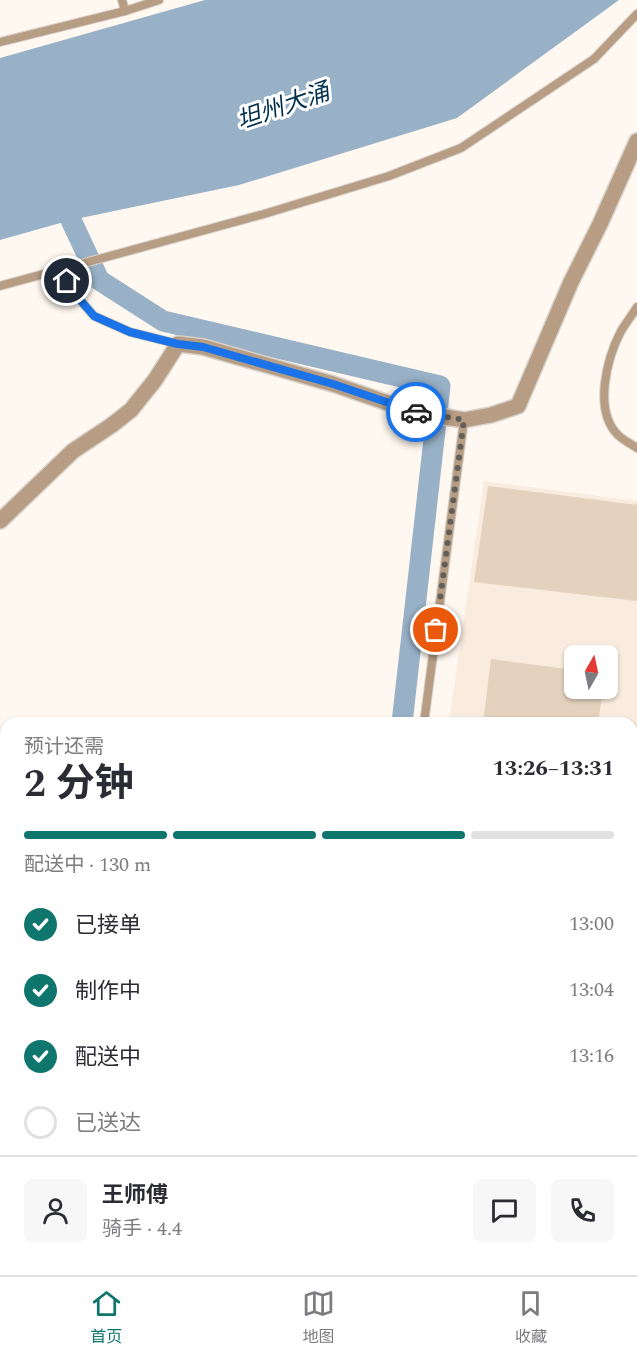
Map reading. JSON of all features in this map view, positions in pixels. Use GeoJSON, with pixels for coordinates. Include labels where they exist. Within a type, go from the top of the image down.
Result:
{"type":"FeatureCollection","features":[{"type":"Feature","properties":{"kind":"street"},"geometry":{"type":"LineString","coordinates":[[0,521],[73,451],[131,410],[155,380],[178,344],[203,347],[333,384],[414,412],[464,420],[491,415],[518,406],[571,282],[637,141]]}},
{"type":"Feature","properties":{"kind":"lane"},"geometry":{"type":"LineString","coordinates":[[122,0],[125,11]]}},
{"type":"Feature","properties":{"kind":"lane"},"geometry":{"type":"LineString","coordinates":[[0,42],[125,11],[159,0]]}},
{"type":"Feature","properties":{"kind":"lane"},"geometry":{"type":"LineString","coordinates":[[0,286],[264,214],[389,176],[461,148],[594,59],[637,14]]}},
{"type":"Feature","properties":{"kind":"lane"},"geometry":{"type":"LineString","coordinates":[[59,269],[75,294],[94,316],[130,332],[178,344]]}},
{"type":"Feature","properties":{"kind":"lane"},"geometry":{"type":"LineString","coordinates":[[637,307],[621,333],[608,365],[603,392],[606,416],[617,434],[637,448]]}},
{"type":"Feature","properties":{"kind":"lane"},"geometry":{"type":"LineString","coordinates":[[425,717],[464,420]]}},
{"type":"Feature","properties":{"kind":"shaded area"},"geometry":{"type":"Polygon","coordinates":[[[484,481],[637,501],[637,717],[450,717],[484,481]]]}},
{"type":"Feature","properties":{"kind":"shaded area"},"geometry":{"type":"Polygon","coordinates":[[[488,486],[637,505],[637,601],[474,582],[488,486]]]}},
{"type":"Feature","properties":{"kind":"shaded area"},"geometry":{"type":"Polygon","coordinates":[[[491,659],[564,669],[564,699],[602,699],[599,717],[484,717],[491,659]]]}},
{"type":"Feature","properties":{"kind":"water","name":"坦州大涌"},"geometry":{"type":"Polygon","coordinates":[[[205,0],[619,0],[457,118],[239,185],[71,220],[0,240],[0,58],[205,0]]]}},
{"type":"Feature","properties":{"kind":"waterway"},"geometry":{"type":"LineString","coordinates":[[66,193],[71,220],[99,280],[163,321],[440,386],[403,717]]}},
{"type":"Feature","properties":{"kind":"way so far"},"geometry":{"type":"LineString","coordinates":[[416,412],[464,420],[436,630]]}},
{"type":"Feature","properties":{"kind":"route"},"geometry":{"type":"LineString","coordinates":[[67,281],[94,316],[130,332],[178,344],[203,347],[333,384],[416,412]]}}]}
